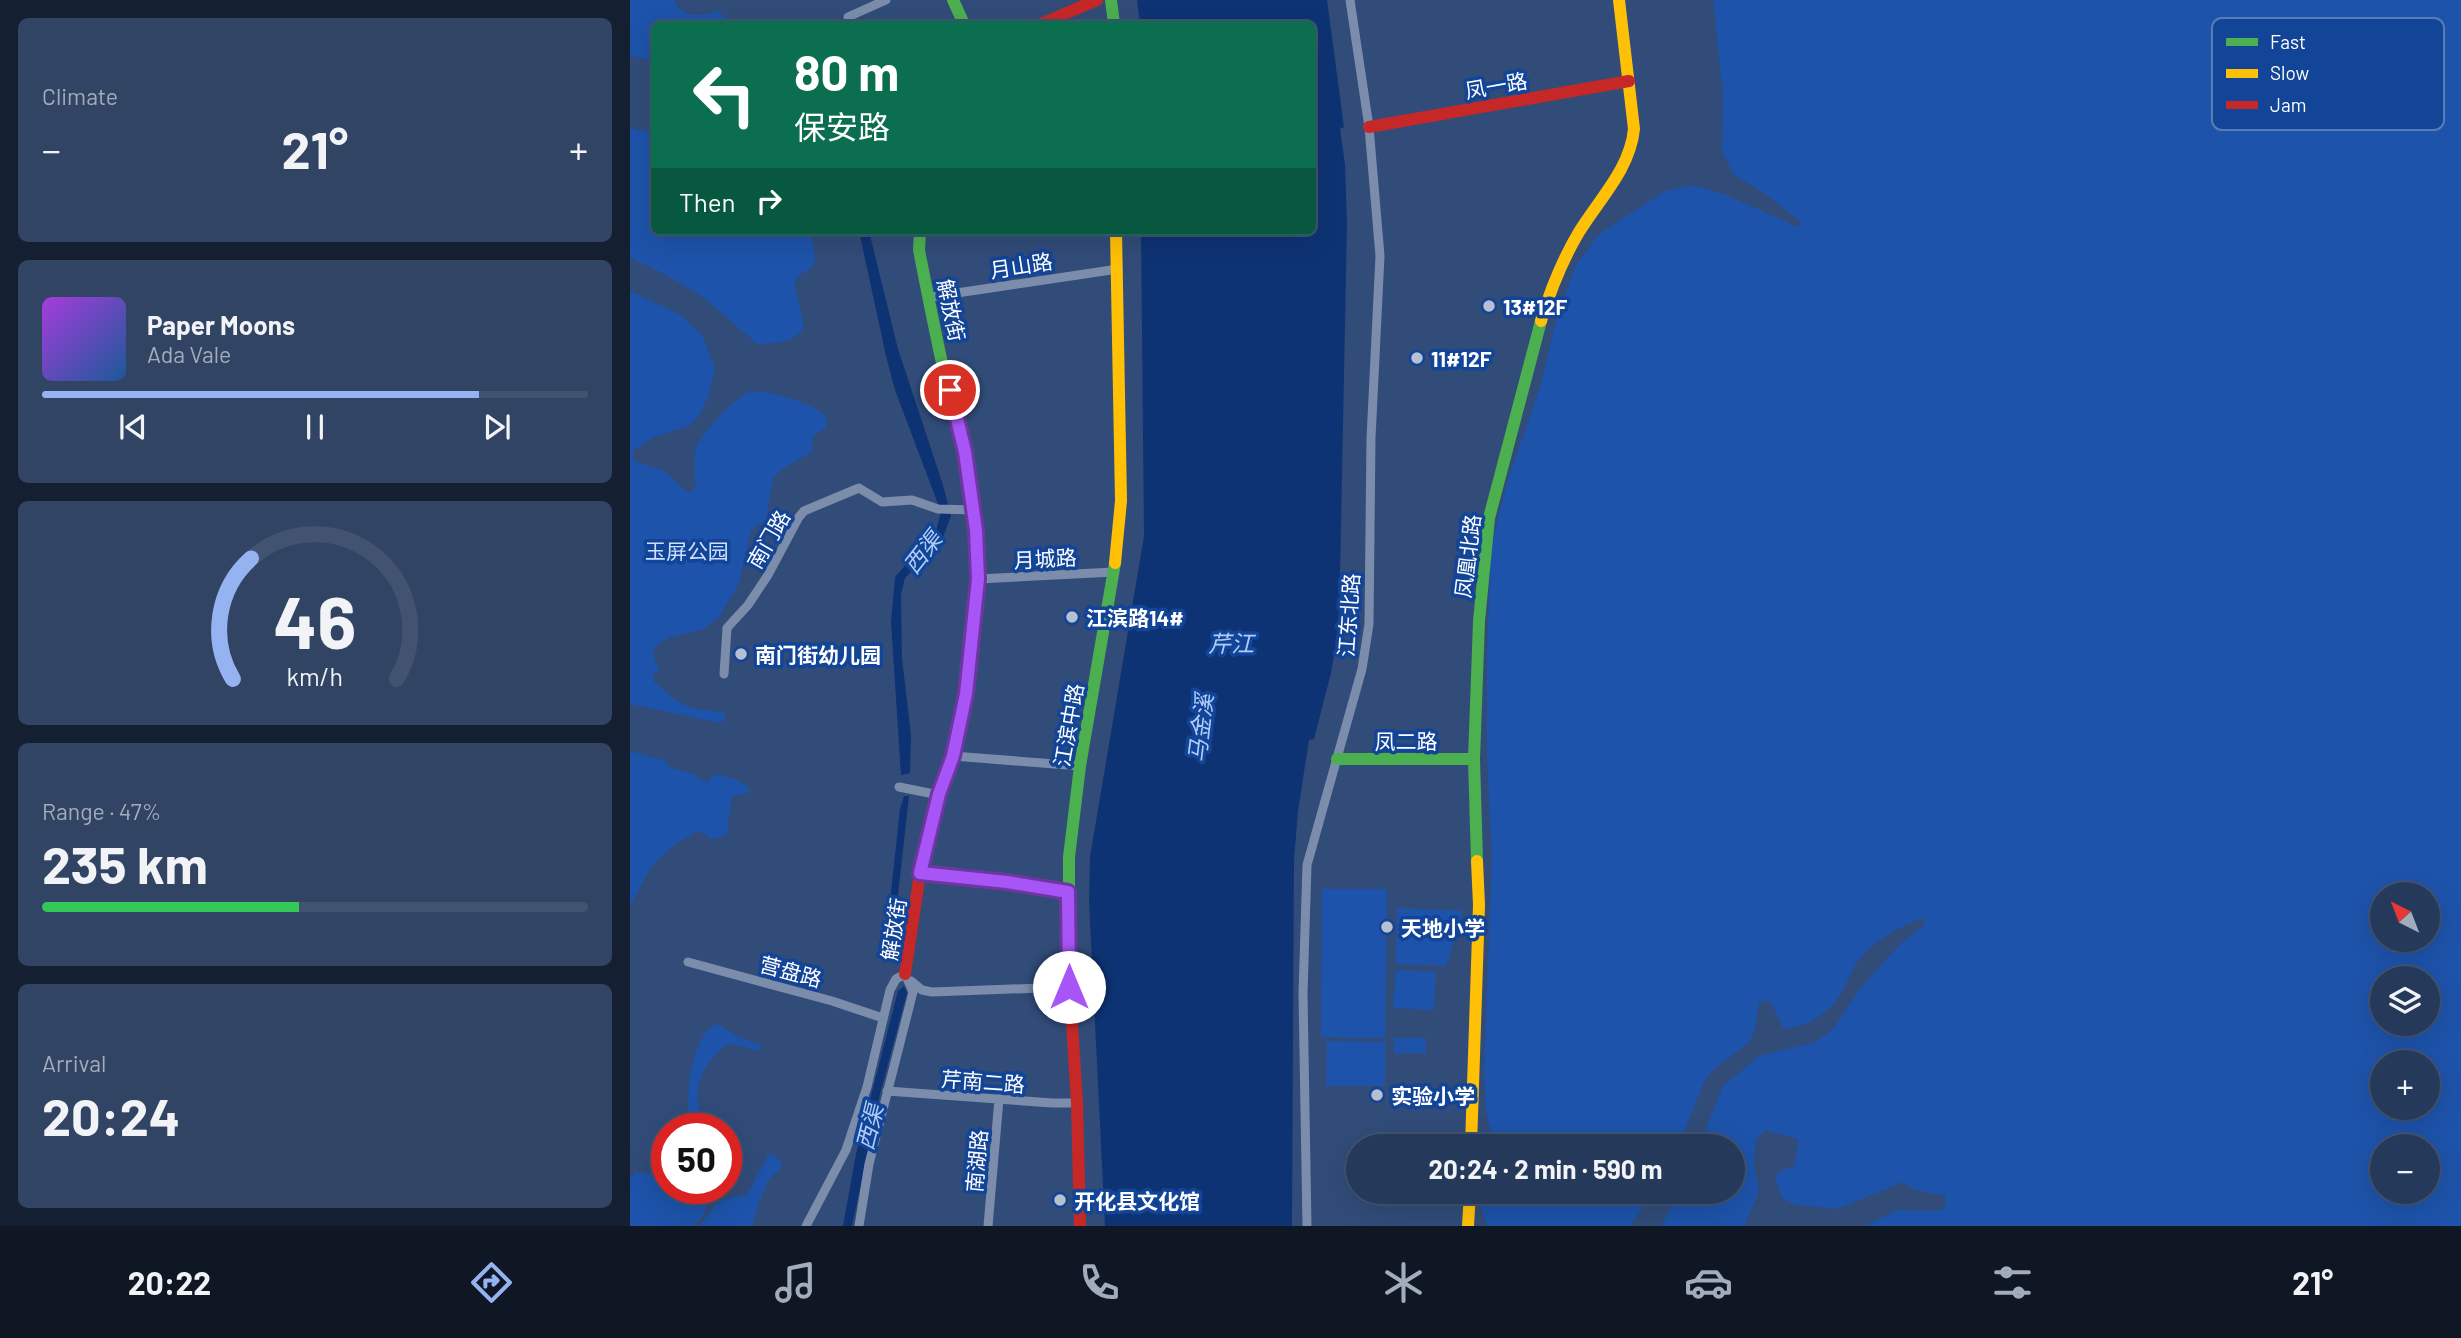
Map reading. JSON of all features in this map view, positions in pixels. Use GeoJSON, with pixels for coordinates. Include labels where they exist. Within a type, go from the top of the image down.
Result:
{"type":"FeatureCollection","features":[{"type":"Feature","properties":{"kind":"street"},"geometry":{"type":"LineString","coordinates":[[848,17],[886,0]]}},
{"type":"Feature","properties":{"kind":"street"},"geometry":{"type":"LineString","coordinates":[[953,0],[963,21]]}},
{"type":"Feature","properties":{"kind":"street"},"geometry":{"type":"LineString","coordinates":[[1048,21],[1097,0]]}},
{"type":"Feature","properties":{"kind":"street"},"geometry":{"type":"LineString","coordinates":[[1111,0],[1114,21]]}},
{"type":"Feature","properties":{"kind":"street","name":"江东北路"},"geometry":{"type":"LineString","coordinates":[[1307,1226],[1303,993],[1307,865],[1362,669],[1368,624],[1371,438],[1380,256],[1369,127],[1350,0]]}},
{"type":"Feature","properties":{"kind":"street","name":"凤凰北路"},"geometry":{"type":"LineString","coordinates":[[1471,1134],[1479,905],[1474,759],[1483,570],[1489,518],[1531,351],[1549,295],[1578,233],[1605,198],[1632,148],[1634,129],[1619,0]]}},
{"type":"Feature","properties":{"kind":"street","name":"凤一路"},"geometry":{"type":"LineString","coordinates":[[1369,127],[1629,81]]}},
{"type":"Feature","properties":{"kind":"street","name":"解放街"},"geometry":{"type":"LineString","coordinates":[[859,1226],[869,1164],[913,992],[905,974],[920,873],[939,794],[953,756],[966,694],[978,579],[976,530],[965,452],[944,370],[919,250],[920,235]]}},
{"type":"Feature","properties":{"kind":"street","name":"江滨中路"},"geometry":{"type":"LineString","coordinates":[[1080,1226],[1077,1103],[1069,987],[1069,857],[1080,766],[1114,572],[1121,501],[1116,235]]}},
{"type":"Feature","properties":{"kind":"street","name":"月山路"},"geometry":{"type":"LineString","coordinates":[[930,298],[1118,268]]}},
{"type":"Feature","properties":{"kind":"street","name":"南门路"},"geometry":{"type":"LineString","coordinates":[[724,674],[727,628],[748,605],[804,511],[859,488],[882,502],[912,500],[938,509],[972,510]]}},
{"type":"Feature","properties":{"kind":"street","name":"月城路"},"geometry":{"type":"LineString","coordinates":[[978,579],[1114,572]]}},
{"type":"Feature","properties":{"kind":"street"},"geometry":{"type":"LineString","coordinates":[[953,756],[1080,766]]}},
{"type":"Feature","properties":{"kind":"street","name":"凤二路"},"geometry":{"type":"LineString","coordinates":[[1337,759],[1474,759]]}},
{"type":"Feature","properties":{"kind":"street"},"geometry":{"type":"LineString","coordinates":[[899,787],[939,794]]}},
{"type":"Feature","properties":{"kind":"street"},"geometry":{"type":"LineString","coordinates":[[920,873],[1007,882],[1068,892]]}},
{"type":"Feature","properties":{"kind":"street","name":"营盘路"},"geometry":{"type":"LineString","coordinates":[[688,962],[832,1001],[883,1018]]}},
{"type":"Feature","properties":{"kind":"street"},"geometry":{"type":"LineString","coordinates":[[905,974],[915,985],[932,992],[1069,987]]}},
{"type":"Feature","properties":{"kind":"street","name":"解放街"},"geometry":{"type":"LineString","coordinates":[[806,1226],[846,1150],[867,1087],[893,985],[896,979],[905,974]]}},
{"type":"Feature","properties":{"kind":"street","name":"芹南二路"},"geometry":{"type":"LineString","coordinates":[[887,1091],[1052,1104],[1077,1103]]}},
{"type":"Feature","properties":{"kind":"street","name":"南湖路"},"geometry":{"type":"LineString","coordinates":[[988,1226],[999,1099]]}},
{"type":"Feature","properties":{"kind":"street"},"geometry":{"type":"LineString","coordinates":[[1468,1226],[1469,1204]]}},
{"type":"Feature","properties":{"kind":"green space"},"geometry":{"type":"Polygon","coordinates":[[[630,0],[674,0],[677,6],[687,13],[699,15],[718,11],[730,21],[651,21],[651,60],[632,56],[630,58],[630,0]]]}},
{"type":"Feature","properties":{"kind":"green space"},"geometry":{"type":"Polygon","coordinates":[[[1713,0],[2461,0],[2461,1226],[1865,1226],[1897,1210],[1934,1211],[1945,1208],[1946,1196],[1915,1190],[1903,1182],[1838,1209],[1793,1204],[1782,1197],[1775,1179],[1780,1171],[1795,1166],[1798,1139],[1765,1130],[1756,1140],[1754,1164],[1759,1191],[1744,1226],[1661,1226],[1673,1204],[1745,1204],[1745,1134],[1704,1134],[1723,1086],[1759,1056],[1816,1042],[1834,1028],[1859,990],[1901,943],[1925,924],[1923,918],[1876,942],[1859,959],[1836,1000],[1808,1023],[1783,1028],[1767,1000],[1759,1003],[1750,1041],[1712,1071],[1703,1084],[1684,1134],[1491,1134],[1486,1110],[1484,1073],[1492,856],[1487,760],[1487,655],[1491,547],[1508,479],[1541,385],[1553,332],[1575,267],[1598,235],[1665,191],[1692,185],[1724,194],[1798,227],[1802,223],[1763,192],[1734,175],[1722,151],[1723,94],[1713,0]]]}},
{"type":"Feature","properties":{"kind":"green space"},"geometry":{"type":"Polygon","coordinates":[[[630,128],[651,132],[651,235],[812,235],[815,262],[797,277],[795,286],[804,327],[795,337],[784,342],[757,344],[703,297],[659,271],[630,258],[630,128]]]}},
{"type":"Feature","properties":{"kind":"green space","name":"玉屏公园"},"geometry":{"type":"Polygon","coordinates":[[[630,291],[679,314],[702,335],[715,368],[708,397],[699,416],[689,426],[652,438],[634,450],[632,458],[664,471],[690,492],[695,488],[698,444],[719,417],[744,395],[750,392],[767,392],[788,397],[816,409],[826,420],[826,428],[813,436],[812,452],[785,467],[773,478],[766,519],[751,531],[739,583],[719,617],[704,629],[668,638],[655,647],[653,654],[659,671],[653,674],[654,682],[677,701],[691,708],[725,713],[725,720],[720,723],[630,704],[630,291]]]}},
{"type":"Feature","properties":{"kind":"green space"},"geometry":{"type":"Polygon","coordinates":[[[630,751],[666,761],[669,767],[697,775],[697,779],[710,782],[711,776],[715,775],[732,778],[750,789],[746,794],[732,796],[729,833],[713,840],[698,831],[674,845],[652,866],[630,906],[630,751]]]}},
{"type":"Feature","properties":{"kind":"green space"},"geometry":{"type":"Polygon","coordinates":[[[1322,889],[1387,889],[1385,1038],[1321,1037],[1322,889]]]}},
{"type":"Feature","properties":{"kind":"green space"},"geometry":{"type":"Polygon","coordinates":[[[1397,908],[1463,911],[1446,966],[1396,964],[1397,908]]]}},
{"type":"Feature","properties":{"kind":"green space"},"geometry":{"type":"Polygon","coordinates":[[[1396,970],[1436,972],[1434,1010],[1393,1008],[1396,970]]]}},
{"type":"Feature","properties":{"kind":"green space"},"geometry":{"type":"Polygon","coordinates":[[[718,1024],[737,1036],[762,1046],[760,1051],[731,1044],[720,1050],[706,1067],[698,1086],[699,1113],[689,1113],[692,1068],[701,1040],[718,1024]]]}},
{"type":"Feature","properties":{"kind":"green space"},"geometry":{"type":"Polygon","coordinates":[[[1394,1038],[1426,1038],[1426,1053],[1394,1053],[1394,1038]]]}},
{"type":"Feature","properties":{"kind":"green space"},"geometry":{"type":"Polygon","coordinates":[[[1327,1041],[1385,1042],[1385,1086],[1326,1086],[1327,1041]]]}},
{"type":"Feature","properties":{"kind":"green space"},"geometry":{"type":"Polygon","coordinates":[[[772,1154],[781,1162],[782,1167],[770,1178],[760,1198],[752,1226],[700,1226],[718,1204],[742,1204],[742,1196],[747,1195],[768,1155],[772,1154]]]}},
{"type":"Feature","properties":{"kind":"green space"},"geometry":{"type":"Polygon","coordinates":[[[635,1172],[651,1173],[651,1204],[707,1204],[704,1215],[693,1226],[630,1226],[630,1176],[634,1176],[635,1172]]]}},
{"type":"Feature","properties":{"kind":"green space"},"geometry":{"type":"Polygon","coordinates":[[[1646,1204],[1629,1226],[1487,1226],[1481,1206],[1646,1204]]]}},
{"type":"Feature","properties":{"kind":"water","name":"芹江"},"geometry":{"type":"Polygon","coordinates":[[[1137,0],[1327,0],[1344,127],[1340,129],[1345,164],[1347,224],[1339,627],[1331,673],[1314,739],[1309,740],[1298,811],[1294,860],[1292,1226],[1105,1226],[1089,902],[1090,857],[1144,536],[1141,235],[1316,235],[1316,21],[1140,21],[1137,0]]]}},
{"type":"Feature","properties":{"kind":"water","name":"西渠"},"geometry":{"type":"Polygon","coordinates":[[[860,235],[870,235],[898,349],[951,516],[942,540],[905,578],[901,595],[902,658],[911,735],[910,773],[901,775],[891,622],[895,577],[936,531],[941,512],[895,390],[860,235]]]}},
{"type":"Feature","properties":{"kind":"water"},"geometry":{"type":"Polygon","coordinates":[[[904,796],[909,796],[894,931],[887,929],[900,809],[904,796]]]}},
{"type":"Feature","properties":{"kind":"water","name":"西渠"},"geometry":{"type":"Polygon","coordinates":[[[904,986],[907,993],[880,1094],[852,1226],[843,1226],[856,1154],[898,991],[904,986]]]}},
{"type":"Feature","properties":{"kind":"traffic: fast"},"geometry":{"type":"LineString","coordinates":[[953,0],[963,21]]}},
{"type":"Feature","properties":{"kind":"traffic: fast"},"geometry":{"type":"LineString","coordinates":[[1111,0],[1114,21]]}},
{"type":"Feature","properties":{"kind":"traffic: fast"},"geometry":{"type":"LineString","coordinates":[[920,235],[919,250],[925,281],[974,505],[977,585]]}},
{"type":"Feature","properties":{"kind":"traffic: fast"},"geometry":{"type":"LineString","coordinates":[[1477,861],[1474,759],[1479,621],[1489,518],[1541,321]]}},
{"type":"Feature","properties":{"kind":"traffic: fast"},"geometry":{"type":"LineString","coordinates":[[1069,976],[1069,857],[1080,766],[1115,563]]}},
{"type":"Feature","properties":{"kind":"traffic: fast"},"geometry":{"type":"LineString","coordinates":[[1337,759],[1474,759]]}},
{"type":"Feature","properties":{"kind":"traffic: slow"},"geometry":{"type":"LineString","coordinates":[[1541,321],[1568,253],[1579,232],[1613,183],[1631,144],[1634,129],[1619,0]]}},
{"type":"Feature","properties":{"kind":"traffic: slow"},"geometry":{"type":"LineString","coordinates":[[1115,563],[1121,501],[1116,235]]}},
{"type":"Feature","properties":{"kind":"traffic: slow"},"geometry":{"type":"LineString","coordinates":[[1471,1134],[1479,905],[1477,861]]}},
{"type":"Feature","properties":{"kind":"traffic: slow"},"geometry":{"type":"LineString","coordinates":[[1468,1226],[1469,1204]]}},
{"type":"Feature","properties":{"kind":"traffic: jam"},"geometry":{"type":"LineString","coordinates":[[1048,21],[1097,0]]}},
{"type":"Feature","properties":{"kind":"traffic: jam"},"geometry":{"type":"LineString","coordinates":[[1369,127],[1629,81]]}},
{"type":"Feature","properties":{"kind":"traffic: jam"},"geometry":{"type":"LineString","coordinates":[[905,974],[920,873],[939,795],[953,756],[966,694],[977,585]]}},
{"type":"Feature","properties":{"kind":"traffic: jam"},"geometry":{"type":"LineString","coordinates":[[1069,976],[1077,1103],[1080,1226]]}},
{"type":"Feature","properties":{"kind":"place","name":"13#12F"},"geometry":{"type":"Point","coordinates":[1489,306]}},
{"type":"Feature","properties":{"kind":"place","name":"11#12F"},"geometry":{"type":"Point","coordinates":[1417,358]}},
{"type":"Feature","properties":{"kind":"place","name":"江滨路14#"},"geometry":{"type":"Point","coordinates":[1072,617]}},
{"type":"Feature","properties":{"kind":"place","name":"南门街幼儿园"},"geometry":{"type":"Point","coordinates":[741,654]}},
{"type":"Feature","properties":{"kind":"place","name":"天地小学"},"geometry":{"type":"Point","coordinates":[1387,927]}},
{"type":"Feature","properties":{"kind":"place","name":"实验小学"},"geometry":{"type":"Point","coordinates":[1377,1095]}},
{"type":"Feature","properties":{"kind":"place","name":"开化县文化馆"},"geometry":{"type":"Point","coordinates":[1060,1200]}},
{"type":"Feature","properties":{"kind":"route"},"geometry":{"type":"LineString","coordinates":[[950,390],[965,452],[976,530],[978,579],[966,694],[953,756],[939,794],[920,873],[1007,882],[1068,892],[1069,987]]}},
{"type":"Feature","properties":{"kind":"water label","name":"马金溪"},"geometry":{"type":"Point","coordinates":[1200,728]}}]}
